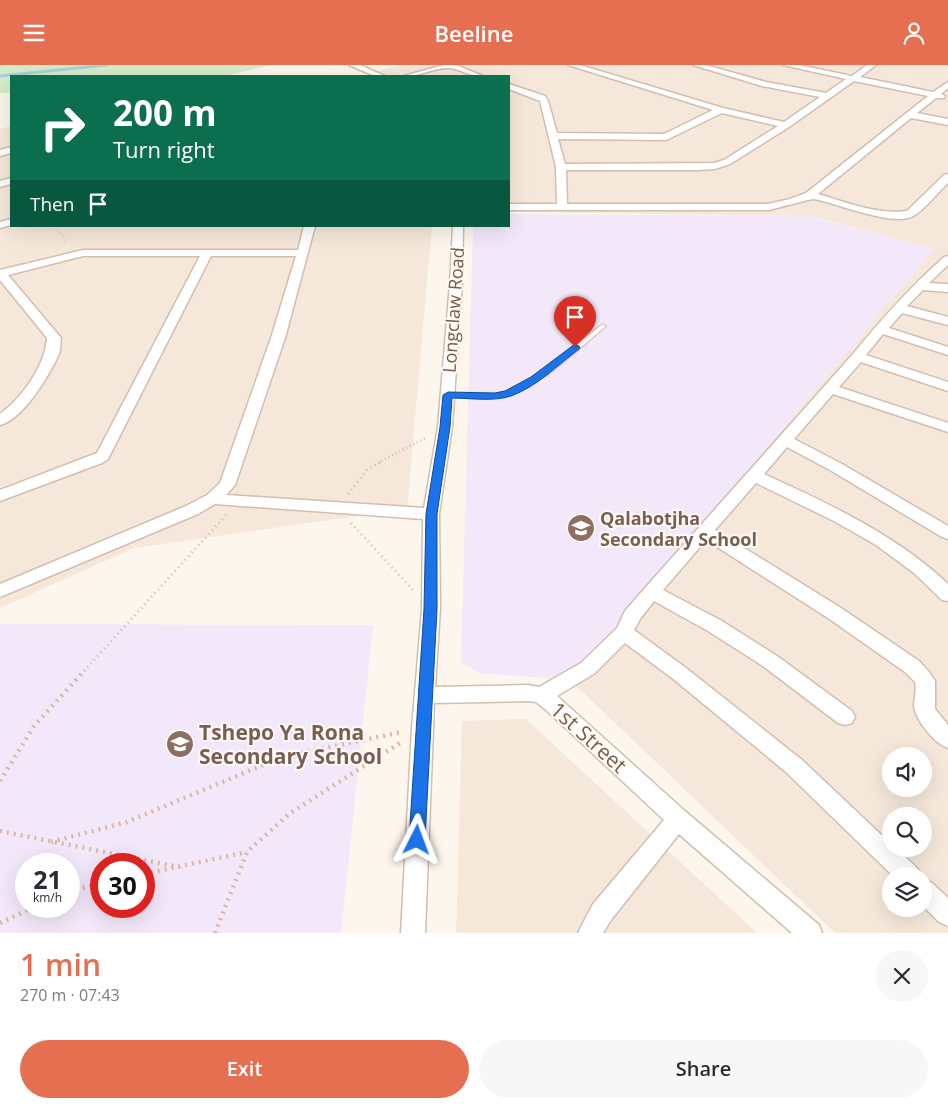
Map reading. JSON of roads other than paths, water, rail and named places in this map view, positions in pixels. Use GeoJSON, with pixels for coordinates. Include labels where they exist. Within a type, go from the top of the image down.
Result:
{"type":"FeatureCollection","features":[{"type":"Feature","properties":{"kind":"street"},"geometry":{"type":"LineString","coordinates":[[352,65],[378,75]]}},
{"type":"Feature","properties":{"kind":"street"},"geometry":{"type":"LineString","coordinates":[[412,75],[451,65],[476,75]]}},
{"type":"Feature","properties":{"kind":"street"},"geometry":{"type":"LineString","coordinates":[[572,65],[721,110],[786,125]]}},
{"type":"Feature","properties":{"kind":"street"},"geometry":{"type":"LineString","coordinates":[[698,65],[782,88],[827,96]]}},
{"type":"Feature","properties":{"kind":"street"},"geometry":{"type":"LineString","coordinates":[[787,65],[948,97]]}},
{"type":"Feature","properties":{"kind":"street"},"geometry":{"type":"LineString","coordinates":[[561,167],[714,166],[727,162],[786,125],[872,65]]}},
{"type":"Feature","properties":{"kind":"street"},"geometry":{"type":"LineString","coordinates":[[510,207],[768,207],[793,202],[810,195],[911,115],[948,83]]}},
{"type":"Feature","properties":{"kind":"street"},"geometry":{"type":"LineString","coordinates":[[510,86],[542,98],[561,167],[562,206]]}},
{"type":"Feature","properties":{"kind":"street"},"geometry":{"type":"LineString","coordinates":[[552,136],[666,137],[721,110]]}},
{"type":"Feature","properties":{"kind":"street"},"geometry":{"type":"LineString","coordinates":[[911,115],[948,122]]}},
{"type":"Feature","properties":{"kind":"street"},"geometry":{"type":"LineString","coordinates":[[810,195],[901,216],[910,214],[948,177]]}},
{"type":"Feature","properties":{"kind":"street"},"geometry":{"type":"LineString","coordinates":[[0,591],[192,510],[213,499],[227,485],[278,338],[310,227]]}},
{"type":"Feature","properties":{"kind":"street","name":"Longclaw Road"},"geometry":{"type":"LineString","coordinates":[[413,933],[422,728],[430,609],[432,514],[448,395],[458,227]]}},
{"type":"Feature","properties":{"kind":"street"},"geometry":{"type":"LineString","coordinates":[[0,421],[29,395],[55,345],[54,338],[0,274],[99,251],[303,253]]}},
{"type":"Feature","properties":{"kind":"street"},"geometry":{"type":"LineString","coordinates":[[0,496],[97,460],[103,456],[207,253]]}},
{"type":"Feature","properties":{"kind":"street"},"geometry":{"type":"LineString","coordinates":[[541,695],[566,683],[588,668],[624,632],[632,616],[651,592],[704,531],[858,357],[880,329],[919,286],[946,262]]}},
{"type":"Feature","properties":{"kind":"street"},"geometry":{"type":"LineString","coordinates":[[919,286],[948,288]]}},
{"type":"Feature","properties":{"kind":"street"},"geometry":{"type":"LineString","coordinates":[[899,308],[948,321]]}},
{"type":"Feature","properties":{"kind":"street"},"geometry":{"type":"LineString","coordinates":[[880,329],[948,351]]}},
{"type":"Feature","properties":{"kind":"street"},"geometry":{"type":"LineString","coordinates":[[858,357],[948,387]]}},
{"type":"Feature","properties":{"kind":"street"},"geometry":{"type":"LineString","coordinates":[[829,388],[948,428]]}},
{"type":"Feature","properties":{"kind":"street"},"geometry":{"type":"LineString","coordinates":[[784,440],[836,467],[948,533]]}},
{"type":"Feature","properties":{"kind":"street"},"geometry":{"type":"LineString","coordinates":[[754,475],[843,519],[887,545],[919,568],[948,595]]}},
{"type":"Feature","properties":{"kind":"street"},"geometry":{"type":"LineString","coordinates":[[213,499],[432,514]]}},
{"type":"Feature","properties":{"kind":"street"},"geometry":{"type":"LineString","coordinates":[[704,531],[859,629],[911,666],[922,678],[926,687],[924,703],[930,719],[948,739]]}},
{"type":"Feature","properties":{"kind":"street"},"geometry":{"type":"LineString","coordinates":[[651,592],[715,626],[770,661],[845,717]]}},
{"type":"Feature","properties":{"kind":"street"},"geometry":{"type":"LineString","coordinates":[[624,632],[679,673],[794,766],[900,867]]}},
{"type":"Feature","properties":{"kind":"street","name":"1st Street"},"geometry":{"type":"LineString","coordinates":[[425,695],[512,692],[541,695],[553,703],[678,819],[810,933]]}},
{"type":"Feature","properties":{"kind":"street"},"geometry":{"type":"LineString","coordinates":[[590,933],[602,912],[678,819]]}},
{"type":"Feature","properties":{"kind":"street"},"geometry":{"type":"LineString","coordinates":[[932,899],[948,914]]}},
{"type":"Feature","properties":{"kind":"lane"},"geometry":{"type":"LineString","coordinates":[[448,395],[495,396],[515,391],[535,379],[602,326]]}},
{"type":"Feature","properties":{"kind":"waterway"},"geometry":{"type":"LineString","coordinates":[[0,76],[107,65]]}},
{"type":"Feature","properties":{"kind":"place","name":"Qalabotjha Secondary School"},"geometry":{"type":"Point","coordinates":[581,528]}},
{"type":"Feature","properties":{"kind":"place","name":"Tshepo Ya Rona Secondary School"},"geometry":{"type":"Point","coordinates":[180,744]}}]}
